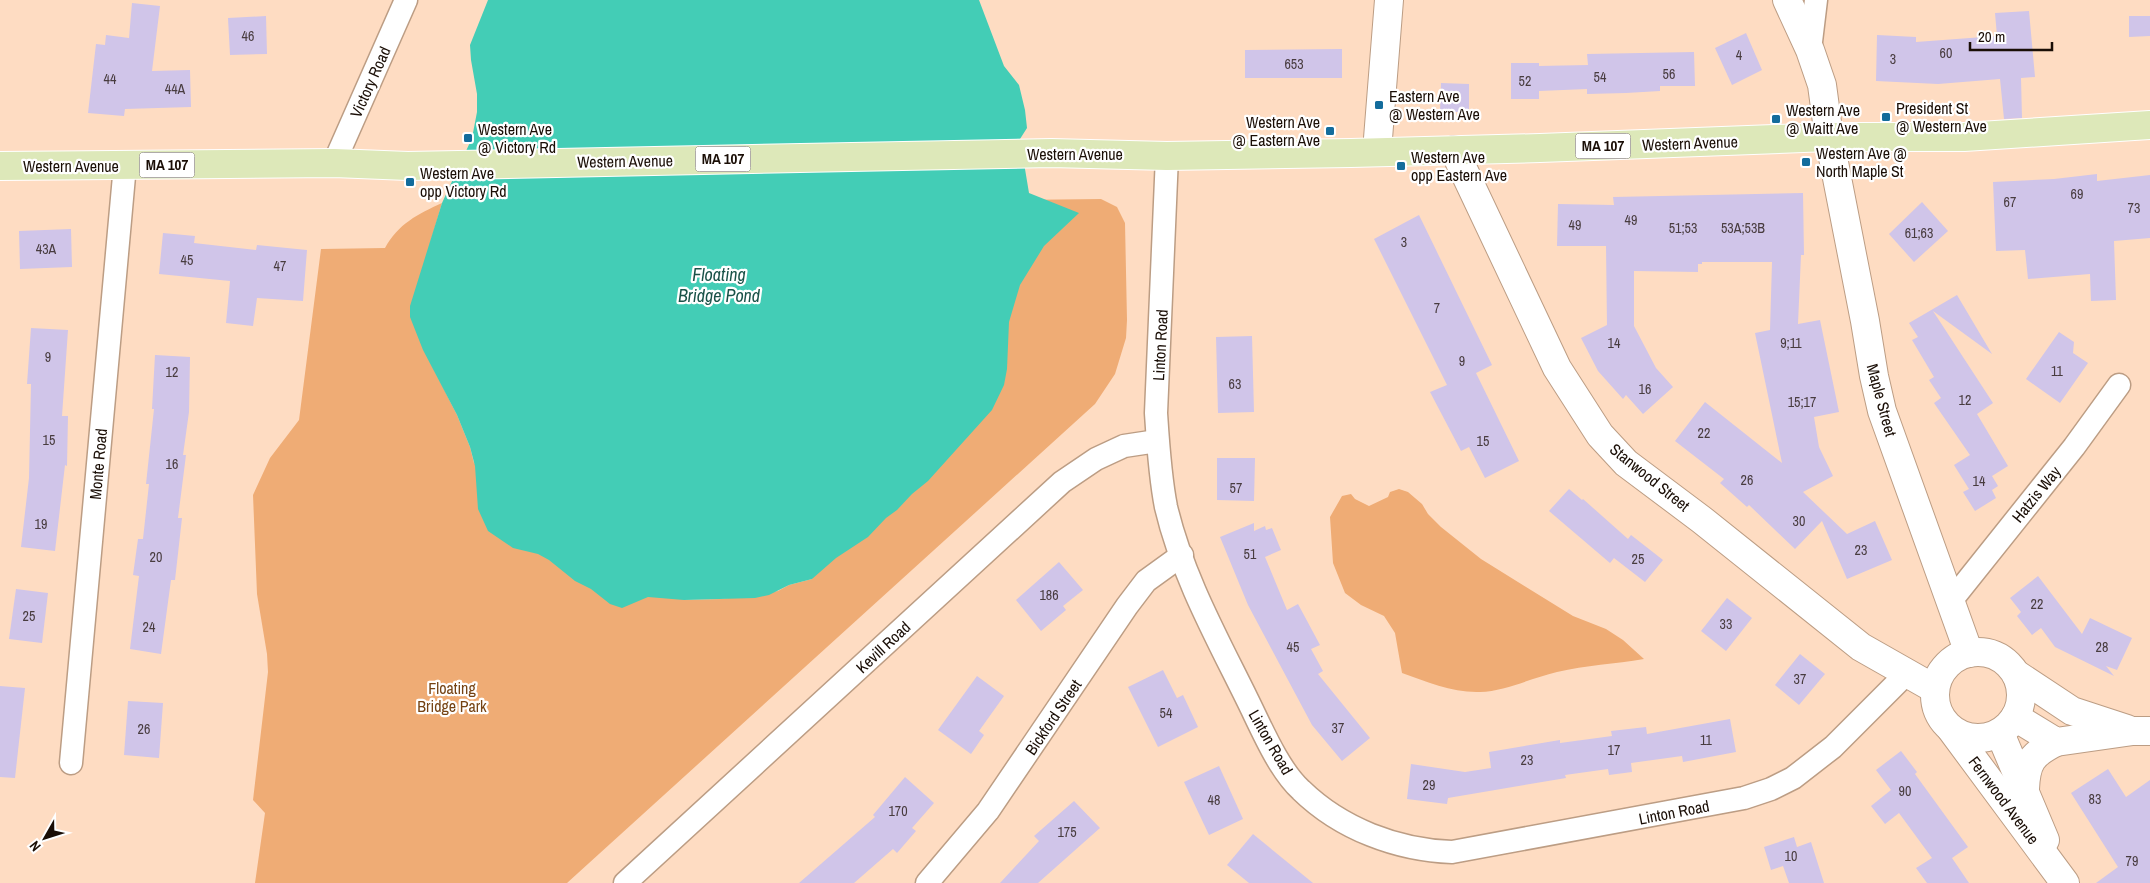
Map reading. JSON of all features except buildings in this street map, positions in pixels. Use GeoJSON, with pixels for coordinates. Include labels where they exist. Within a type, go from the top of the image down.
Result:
{"type":"FeatureCollection","features":[{"type":"Feature","properties":{"kind":"main road","name":"Western Avenue"},"geometry":{"type":"LineString","coordinates":[[0,166],[334,163],[408,166],[1037,154],[1167,156],[1454,150],[1829,137],[1964,137],[2150,125]]}},
{"type":"Feature","properties":{"kind":"street","name":"Victory Road"},"geometry":{"type":"LineString","coordinates":[[334,163],[406,0]]}},
{"type":"Feature","properties":{"kind":"street"},"geometry":{"type":"LineString","coordinates":[[1377,151],[1389,0]]}},
{"type":"Feature","properties":{"kind":"street","name":"Maple Street"},"geometry":{"type":"LineString","coordinates":[[1787,0],[1810,50],[1822,85],[1829,137],[1882,411],[1969,653]]}},
{"type":"Feature","properties":{"kind":"street"},"geometry":{"type":"LineString","coordinates":[[1810,50],[1816,0]]}},
{"type":"Feature","properties":{"kind":"street","name":"Stanwood Street"},"geometry":{"type":"LineString","coordinates":[[1454,150],[1557,368],[1600,435],[1626,463],[1702,520],[1860,647],[1935,689]]}},
{"type":"Feature","properties":{"kind":"street","name":"Linton Road"},"geometry":{"type":"LineString","coordinates":[[1167,156],[1156,413],[1157,441],[1166,507],[1203,610],[1273,752],[1300,790],[1349,825],[1404,847],[1428,852],[1452,852],[1494,846],[1714,804],[1771,789],[1793,778],[1833,747],[1906,673]]}},
{"type":"Feature","properties":{"kind":"street","name":"Monte Road"},"geometry":{"type":"LineString","coordinates":[[71,763],[125,165]]}},
{"type":"Feature","properties":{"kind":"street","name":"Hatzis Way"},"geometry":{"type":"LineString","coordinates":[[1951,601],[2074,447],[2119,385]]}},
{"type":"Feature","properties":{"kind":"street","name":"Kevill Road"},"geometry":{"type":"LineString","coordinates":[[626,883],[1062,482],[1096,459],[1124,446],[1157,441]]}},
{"type":"Feature","properties":{"kind":"street","name":"Bickford Street"},"geometry":{"type":"LineString","coordinates":[[927,883],[988,811],[1146,581],[1182,555]]}},
{"type":"Feature","properties":{"kind":"street"},"geometry":{"type":"LineString","coordinates":[[2016,674],[2020,688],[2021,703],[2008,725],[1988,738],[1974,739],[1961,735],[1950,728],[1939,715],[1935,702],[1935,689],[1939,676],[1947,665],[1957,657],[1969,653],[1982,652],[1994,655],[2005,662],[2016,674],[2072,711],[2142,731]]}},
{"type":"Feature","properties":{"kind":"street"},"geometry":{"type":"LineString","coordinates":[[2008,725],[2056,742]]}},
{"type":"Feature","properties":{"kind":"street","name":"Fernwood Avenue"},"geometry":{"type":"LineString","coordinates":[[2008,725],[2025,789],[2061,877]]}},
{"type":"Feature","properties":{"kind":"street","name":"Fernwood Avenue"},"geometry":{"type":"LineString","coordinates":[[1950,728],[2061,877]]}},
{"type":"Feature","properties":{"kind":"street"},"geometry":{"type":"LineString","coordinates":[[2025,789],[2026,771],[2038,751],[2056,742],[2142,731]]}},
{"type":"Feature","properties":{"kind":"green space","name":"Floating Bridge Park"},"geometry":{"type":"Polygon","coordinates":[[[1101,199],[1117,207],[1125,223],[1127,320],[1126,338],[1115,374],[1095,404],[567,883],[255,883],[265,813],[253,800],[268,672],[267,654],[257,594],[253,495],[270,458],[299,420],[321,249],[385,248],[402,226],[442,203],[422,271],[425,352],[457,415],[470,447],[474,463],[684,600],[722,599],[778,591],[789,585],[812,579],[1014,200],[1101,199]]]}},
{"type":"Feature","properties":{"kind":"green space"},"geometry":{"type":"Polygon","coordinates":[[[1399,489],[1408,492],[1422,504],[1428,514],[1441,527],[1481,559],[1573,616],[1606,629],[1623,640],[1644,659],[1568,670],[1499,689],[1480,692],[1450,689],[1402,673],[1395,633],[1384,616],[1361,605],[1345,593],[1333,563],[1330,517],[1342,496],[1351,494],[1355,499],[1369,506],[1388,497],[1390,492],[1399,489]]]}},
{"type":"Feature","properties":{"kind":"water","name":"Floating Bridge Pond"},"geometry":{"type":"Polygon","coordinates":[[[488,0],[979,0],[1004,66],[1019,85],[1027,128],[1020,139],[1029,193],[1079,213],[1044,246],[1020,285],[1009,322],[1007,369],[1004,385],[992,410],[928,481],[886,518],[868,537],[836,558],[812,579],[789,585],[769,595],[755,598],[684,600],[648,597],[622,608],[610,604],[591,589],[575,581],[549,560],[538,554],[513,548],[488,531],[478,509],[475,466],[470,447],[457,415],[423,350],[410,317],[410,306],[442,203],[472,138],[477,112],[477,94],[470,45],[488,0]]]}},
{"type":"Feature","properties":{"kind":"place","name":"Eastern Ave @ Western Ave"},"geometry":{"type":"Point","coordinates":[1379,105]}},
{"type":"Feature","properties":{"kind":"place","name":"President St @ Western Ave"},"geometry":{"type":"Point","coordinates":[1886,117]}},
{"type":"Feature","properties":{"kind":"place","name":"Western Ave @ Waitt Ave"},"geometry":{"type":"Point","coordinates":[1776,119]}},
{"type":"Feature","properties":{"kind":"place","name":"Western Ave @ Eastern Ave"},"geometry":{"type":"Point","coordinates":[1330,131]}},
{"type":"Feature","properties":{"kind":"place","name":"Western Ave @ Victory Rd"},"geometry":{"type":"Point","coordinates":[468,138]}},
{"type":"Feature","properties":{"kind":"place","name":"Western Ave @ North Maple St"},"geometry":{"type":"Point","coordinates":[1806,162]}},
{"type":"Feature","properties":{"kind":"place","name":"Western Ave opp Eastern Ave"},"geometry":{"type":"Point","coordinates":[1401,166]}},
{"type":"Feature","properties":{"kind":"place","name":"Western Ave opp Victory Rd"},"geometry":{"type":"Point","coordinates":[410,182]}}]}
